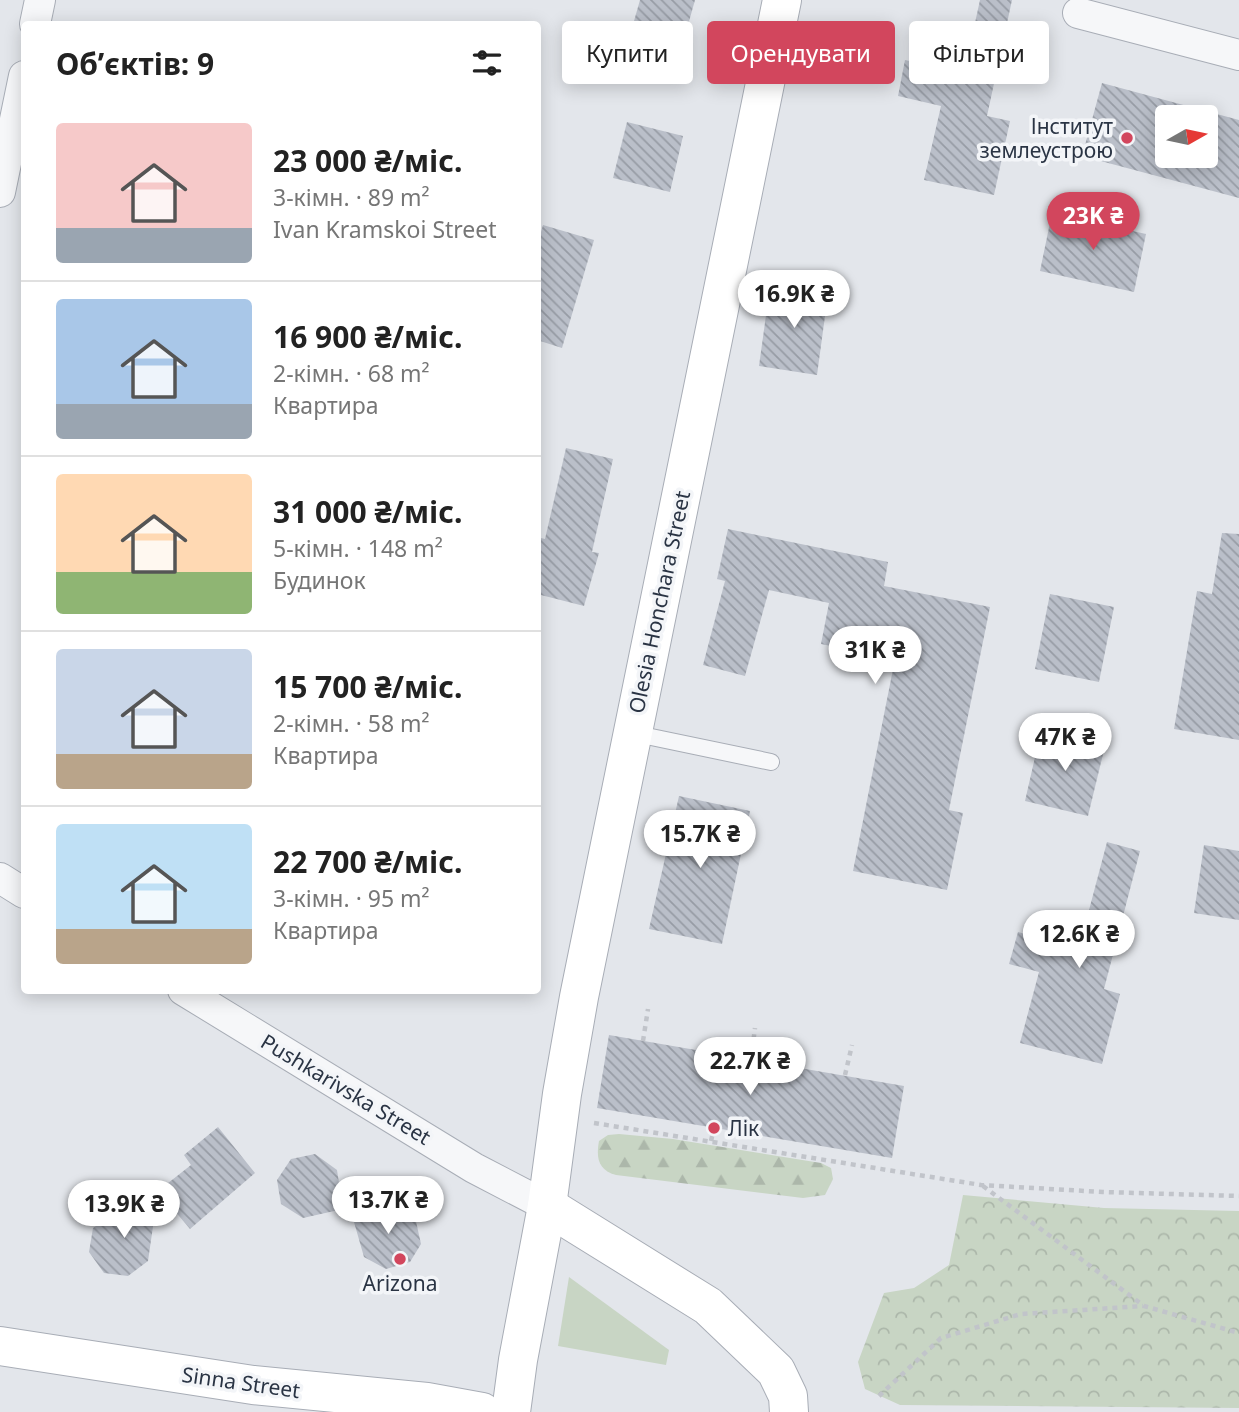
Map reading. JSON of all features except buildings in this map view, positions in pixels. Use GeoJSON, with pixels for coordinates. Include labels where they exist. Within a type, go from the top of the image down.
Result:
{"type":"FeatureCollection","features":[{"type":"Feature","properties":{"kind":"main road","name":"Olesia Honchara Street"},"geometry":{"type":"LineString","coordinates":[[511,1412],[547,1206],[562,1094],[579,997],[782,0]]}},
{"type":"Feature","properties":{"kind":"main road"},"geometry":{"type":"LineString","coordinates":[[547,1206],[708,1306],[776,1371],[788,1396],[789,1412]]}},
{"type":"Feature","properties":{"kind":"main road","name":"Sinna Street"},"geometry":{"type":"LineString","coordinates":[[0,1346],[253,1385],[427,1402],[482,1412]]}},
{"type":"Feature","properties":{"kind":"street"},"geometry":{"type":"LineString","coordinates":[[36,21],[40,0]]}},
{"type":"Feature","properties":{"kind":"street"},"geometry":{"type":"LineString","coordinates":[[1078,13],[1239,55]]}},
{"type":"Feature","properties":{"kind":"street"},"geometry":{"type":"LineString","coordinates":[[0,192],[16,79]]}},
{"type":"Feature","properties":{"kind":"street"},"geometry":{"type":"LineString","coordinates":[[0,878],[21,891]]}},
{"type":"Feature","properties":{"kind":"street","name":"Pushkarivska Street"},"geometry":{"type":"LineString","coordinates":[[190,994],[474,1168],[547,1206]]}},
{"type":"Feature","properties":{"kind":"lane"},"geometry":{"type":"LineString","coordinates":[[632,733],[771,762]]}},
{"type":"Feature","properties":{"kind":"path"},"geometry":{"type":"LineString","coordinates":[[643,1041],[648,1009]]}},
{"type":"Feature","properties":{"kind":"path"},"geometry":{"type":"LineString","coordinates":[[751,1059],[755,1028]]}},
{"type":"Feature","properties":{"kind":"path"},"geometry":{"type":"LineString","coordinates":[[845,1075],[852,1045]]}},
{"type":"Feature","properties":{"kind":"path"},"geometry":{"type":"LineString","coordinates":[[584,1122],[981,1185],[1239,1196]]}},
{"type":"Feature","properties":{"kind":"path"},"geometry":{"type":"LineString","coordinates":[[711,1142],[713,1128]]}},
{"type":"Feature","properties":{"kind":"path"},"geometry":{"type":"LineString","coordinates":[[981,1185],[1144,1306]]}},
{"type":"Feature","properties":{"kind":"path"},"geometry":{"type":"LineString","coordinates":[[879,1396],[942,1338],[1021,1314],[1144,1306],[1239,1333]]}},
{"type":"Feature","properties":{"kind":"green space"},"geometry":{"type":"Polygon","coordinates":[[[608,1135],[673,1139],[821,1163],[831,1168],[833,1179],[825,1195],[803,1198],[616,1175],[602,1167],[598,1158],[598,1147],[599,1141],[608,1135]]]}},
{"type":"Feature","properties":{"kind":"green space"},"geometry":{"type":"Polygon","coordinates":[[[963,1195],[1104,1208],[1239,1211],[1239,1408],[900,1405],[865,1389],[858,1362],[884,1293],[914,1288],[949,1265],[963,1195]]]}},
{"type":"Feature","properties":{"kind":"green space"},"geometry":{"type":"Polygon","coordinates":[[[569,1277],[669,1350],[666,1365],[558,1346],[569,1277]]]}},
{"type":"Feature","properties":{"kind":"place","name":"Інститут землеустрою"},"geometry":{"type":"Point","coordinates":[1127,138]}},
{"type":"Feature","properties":{"kind":"place","name":"Лік"},"geometry":{"type":"Point","coordinates":[714,1128]}},
{"type":"Feature","properties":{"kind":"place","name":"Arizona"},"geometry":{"type":"Point","coordinates":[400,1259]}}]}
